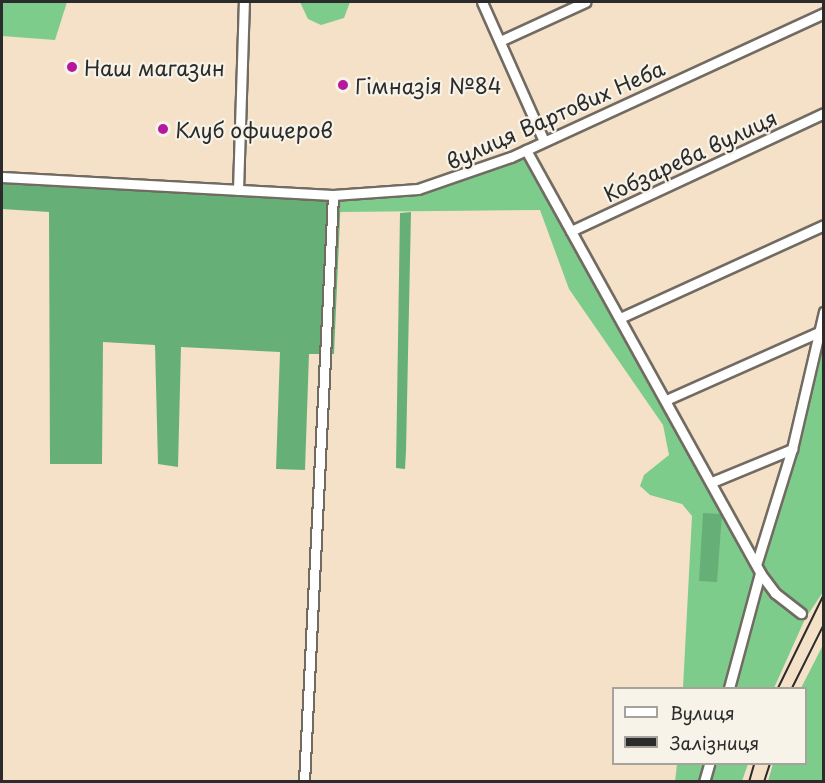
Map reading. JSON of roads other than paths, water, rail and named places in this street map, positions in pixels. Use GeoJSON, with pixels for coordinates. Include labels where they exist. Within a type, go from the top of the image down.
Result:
{"type":"FeatureCollection","features":[{"type":"Feature","properties":{"kind":"street"},"geometry":{"type":"LineString","coordinates":[[238,190],[244,2]]}},
{"type":"Feature","properties":{"kind":"street"},"geometry":{"type":"LineString","coordinates":[[482,2],[544,141]]}},
{"type":"Feature","properties":{"kind":"street"},"geometry":{"type":"LineString","coordinates":[[500,40],[585,2]]}},
{"type":"Feature","properties":{"kind":"street","name":"вулиця Вартових Неба"},"geometry":{"type":"LineString","coordinates":[[2,177],[333,195],[418,189],[456,179],[526,150],[824,14]]}},
{"type":"Feature","properties":{"kind":"street","name":"Кобзарева вулиця"},"geometry":{"type":"LineString","coordinates":[[571,231],[824,113]]}},
{"type":"Feature","properties":{"kind":"street"},"geometry":{"type":"LineString","coordinates":[[526,150],[712,482],[760,573],[776,593],[801,613]]}},
{"type":"Feature","properties":{"kind":"street"},"geometry":{"type":"LineString","coordinates":[[304,782],[333,195]]}},
{"type":"Feature","properties":{"kind":"street"},"geometry":{"type":"LineString","coordinates":[[620,318],[824,225]]}},
{"type":"Feature","properties":{"kind":"street"},"geometry":{"type":"LineString","coordinates":[[756,562],[792,449],[824,312]]}},
{"type":"Feature","properties":{"kind":"street"},"geometry":{"type":"LineString","coordinates":[[666,400],[819,332]]}},
{"type":"Feature","properties":{"kind":"street"},"geometry":{"type":"LineString","coordinates":[[712,482],[792,449]]}},
{"type":"Feature","properties":{"kind":"street"},"geometry":{"type":"LineString","coordinates":[[729,687],[760,573]]}},
{"type":"Feature","properties":{"kind":"street"},"geometry":{"type":"LineString","coordinates":[[704,782],[709,765]]}},
{"type":"Feature","properties":{"kind":"railway"},"geometry":{"type":"LineString","coordinates":[[778,687],[824,594]]}},
{"type":"Feature","properties":{"kind":"railway"},"geometry":{"type":"LineString","coordinates":[[792,687],[824,624]]}},
{"type":"Feature","properties":{"kind":"railway"},"geometry":{"type":"LineString","coordinates":[[749,782],[754,765]]}},
{"type":"Feature","properties":{"kind":"railway"},"geometry":{"type":"LineString","coordinates":[[764,782],[770,765]]}},
{"type":"Feature","properties":{"kind":"place","name":"Наш магазин"},"geometry":{"type":"Point","coordinates":[72,67]}},
{"type":"Feature","properties":{"kind":"place","name":"Гімназія №84"},"geometry":{"type":"Point","coordinates":[343,85]}},
{"type":"Feature","properties":{"kind":"place","name":"Клуб офицеров"},"geometry":{"type":"Point","coordinates":[163,129]}}]}
